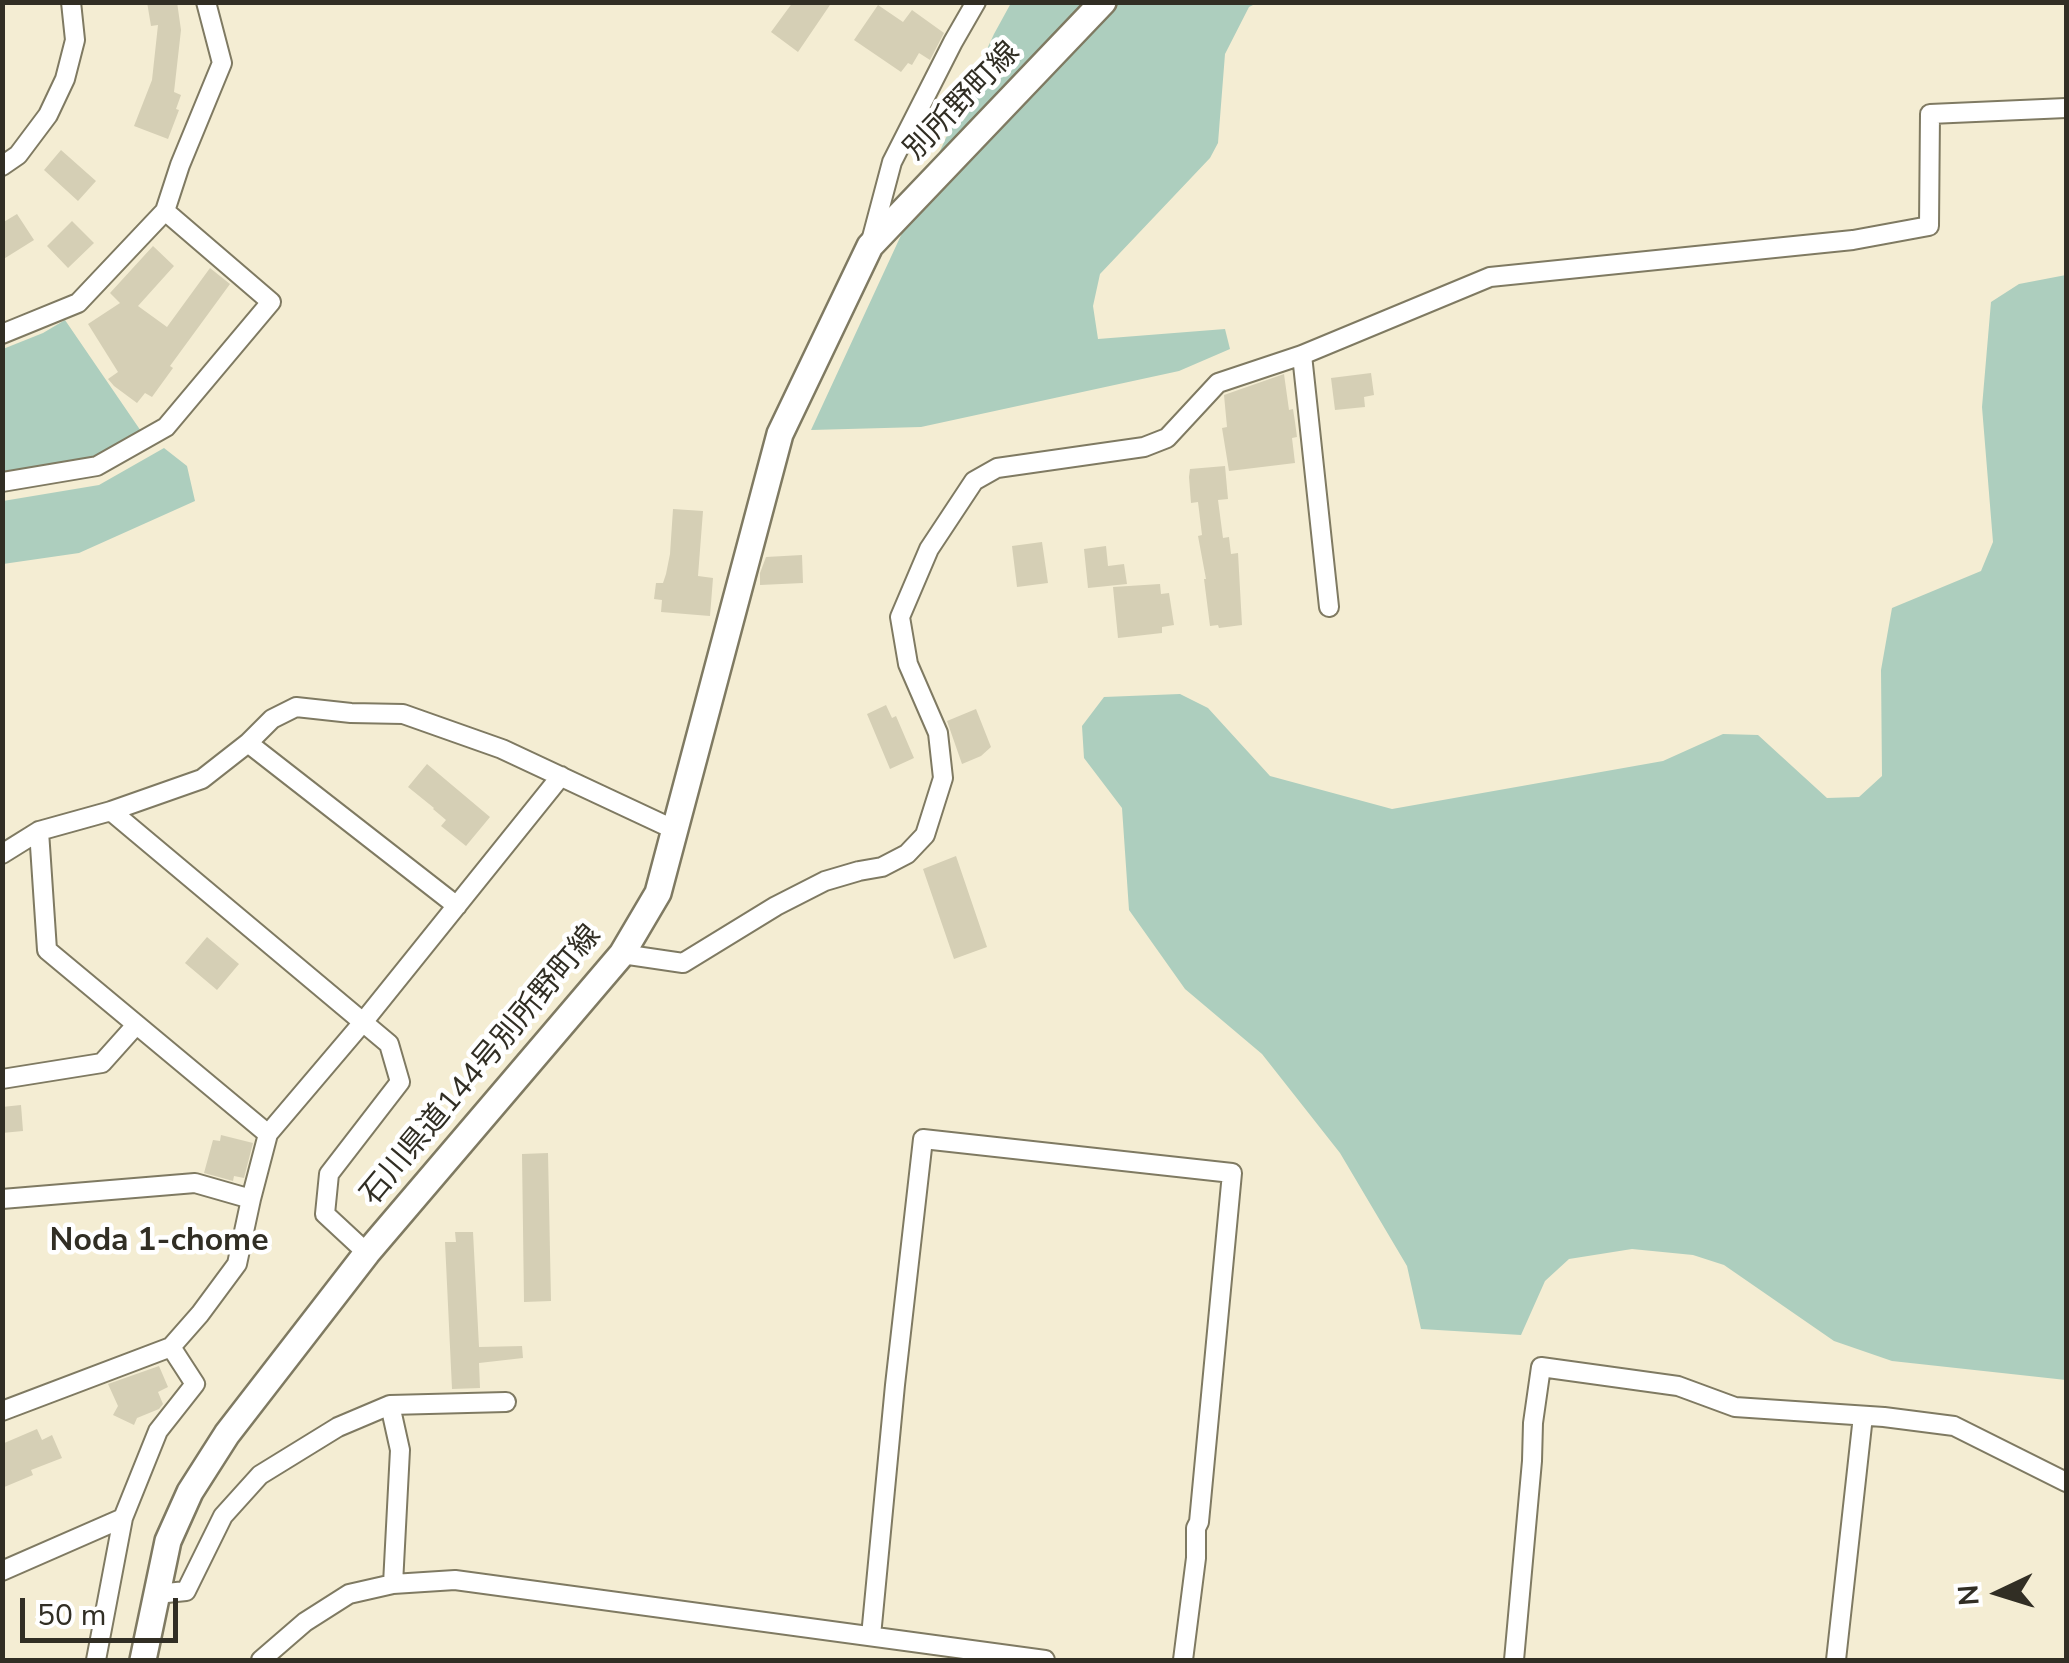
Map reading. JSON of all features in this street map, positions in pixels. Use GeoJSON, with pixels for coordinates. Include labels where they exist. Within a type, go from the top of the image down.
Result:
{"type":"FeatureCollection","features":[{"type":"Feature","properties":{"kind":"main road","name":"別所野町線"},"geometry":{"type":"LineString","coordinates":[[870,246],[1103,2]]}},
{"type":"Feature","properties":{"kind":"main road","name":"石川県道144号別所野町線"},"geometry":{"type":"LineString","coordinates":[[144,1660],[168,1541],[190,1492],[227,1434],[367,1253],[622,954],[658,893],[780,434],[870,246]]}},
{"type":"Feature","properties":{"kind":"street"},"geometry":{"type":"LineString","coordinates":[[2,166],[18,155],[48,115],[66,79],[75,40],[71,2]]}},
{"type":"Feature","properties":{"kind":"street"},"geometry":{"type":"LineString","coordinates":[[2,334],[78,303],[165,211],[222,62],[206,2]]}},
{"type":"Feature","properties":{"kind":"street"},"geometry":{"type":"LineString","coordinates":[[870,246],[892,162],[971,4]]}},
{"type":"Feature","properties":{"kind":"street"},"geometry":{"type":"LineString","coordinates":[[622,954],[683,963],[776,906],[826,881],[882,867],[907,854],[926,835],[943,778],[938,733],[908,664],[900,617],[930,550],[974,481],[997,468],[1144,448],[1167,438],[1218,383],[1302,356],[1490,277],[1854,240],[1929,226],[1930,114],[2066,108]]}},
{"type":"Feature","properties":{"kind":"street"},"geometry":{"type":"LineString","coordinates":[[2,482],[98,466],[166,427],[272,302],[165,211]]}},
{"type":"Feature","properties":{"kind":"street"},"geometry":{"type":"LineString","coordinates":[[1302,356],[1329,606]]}},
{"type":"Feature","properties":{"kind":"street"},"geometry":{"type":"LineString","coordinates":[[2,854],[38,831],[202,779],[272,719],[296,708],[402,714],[502,750],[674,828]]}},
{"type":"Feature","properties":{"kind":"street"},"geometry":{"type":"LineString","coordinates":[[248,743],[457,906]]}},
{"type":"Feature","properties":{"kind":"street"},"geometry":{"type":"LineString","coordinates":[[2,1411],[171,1347],[237,1264],[268,1134],[364,1022],[562,776]]}},
{"type":"Feature","properties":{"kind":"street"},"geometry":{"type":"LineString","coordinates":[[111,810],[390,1044],[400,1082],[329,1174],[325,1214],[367,1253]]}},
{"type":"Feature","properties":{"kind":"street"},"geometry":{"type":"LineString","coordinates":[[38,831],[46,950],[268,1134]]}},
{"type":"Feature","properties":{"kind":"street"},"geometry":{"type":"LineString","coordinates":[[2,1079],[102,1063],[136,1026]]}},
{"type":"Feature","properties":{"kind":"street"},"geometry":{"type":"LineString","coordinates":[[871,1636],[923,1140],[1232,1173],[1184,1660]]}},
{"type":"Feature","properties":{"kind":"street"},"geometry":{"type":"LineString","coordinates":[[2,1199],[195,1183],[250,1199]]}},
{"type":"Feature","properties":{"kind":"street"},"geometry":{"type":"LineString","coordinates":[[96,1660],[123,1518],[158,1431],[194,1384],[171,1347]]}},
{"type":"Feature","properties":{"kind":"street"},"geometry":{"type":"LineString","coordinates":[[1514,1660],[1541,1368],[1678,1386],[1735,1407],[1884,1416],[1954,1426],[2066,1482]]}},
{"type":"Feature","properties":{"kind":"street"},"geometry":{"type":"LineString","coordinates":[[157,1594],[186,1591],[223,1516],[260,1476],[338,1427],[390,1405],[506,1402]]}},
{"type":"Feature","properties":{"kind":"street"},"geometry":{"type":"LineString","coordinates":[[390,1405],[400,1450],[394,1584]]}},
{"type":"Feature","properties":{"kind":"street"},"geometry":{"type":"LineString","coordinates":[[1836,1660],[1862,1416]]}},
{"type":"Feature","properties":{"kind":"street"},"geometry":{"type":"LineString","coordinates":[[2,1571],[123,1518]]}},
{"type":"Feature","properties":{"kind":"street"},"geometry":{"type":"LineString","coordinates":[[261,1660],[305,1622],[348,1594],[394,1584],[455,1580],[1044,1660]]}},
{"type":"Feature","properties":{"kind":"green space"},"geometry":{"type":"Polygon","coordinates":[[[1011,3],[1257,3],[1249,7],[1225,54],[1218,143],[1210,158],[1100,274],[1093,306],[1098,339],[1225,329],[1230,349],[1179,371],[921,427],[811,430],[994,34],[1011,3]]]}},
{"type":"Feature","properties":{"kind":"green space"},"geometry":{"type":"Polygon","coordinates":[[[2066,275],[2066,1380],[1892,1361],[1834,1341],[1724,1265],[1693,1255],[1632,1249],[1569,1259],[1545,1281],[1521,1335],[1421,1329],[1407,1266],[1340,1153],[1262,1054],[1185,989],[1129,910],[1122,808],[1084,758],[1082,726],[1104,697],[1180,694],[1208,708],[1270,776],[1392,809],[1663,761],[1723,734],[1758,735],[1827,798],[1859,797],[1882,776],[1881,670],[1892,608],[1981,571],[1993,542],[1982,407],[1991,302],[2019,284],[2066,275]]]}},
{"type":"Feature","properties":{"kind":"green space"},"geometry":{"type":"Polygon","coordinates":[[[65,320],[145,437],[97,466],[3,482],[3,349],[65,320]]]}},
{"type":"Feature","properties":{"kind":"green space"},"geometry":{"type":"Polygon","coordinates":[[[164,448],[187,466],[195,501],[79,553],[3,564],[3,501],[99,485],[164,448]]]}},
{"type":"Feature","properties":{"kind":"building"},"geometry":{"type":"Polygon","coordinates":[[[147,2],[177,2],[181,30],[174,92],[181,95],[168,139],[134,126],[152,80],[158,25],[151,26],[147,2]]]}},
{"type":"Feature","properties":{"kind":"building"},"geometry":{"type":"Polygon","coordinates":[[[793,2],[832,2],[798,52],[771,32],[793,2]]]}},
{"type":"Feature","properties":{"kind":"building"},"geometry":{"type":"Polygon","coordinates":[[[878,5],[903,22],[912,10],[944,33],[930,60],[919,53],[912,65],[908,63],[901,72],[854,40],[878,5]]]}},
{"type":"Feature","properties":{"kind":"building"},"geometry":{"type":"Polygon","coordinates":[[[61,150],[96,181],[78,201],[44,170],[61,150]]]}},
{"type":"Feature","properties":{"kind":"building"},"geometry":{"type":"Polygon","coordinates":[[[17,214],[34,240],[2,260],[2,223],[17,214]]]}},
{"type":"Feature","properties":{"kind":"building"},"geometry":{"type":"Polygon","coordinates":[[[72,221],[94,243],[68,268],[47,246],[72,221]]]}},
{"type":"Feature","properties":{"kind":"building"},"geometry":{"type":"Polygon","coordinates":[[[153,246],[174,266],[138,306],[167,327],[210,268],[230,284],[152,397],[145,393],[137,403],[108,379],[118,372],[88,324],[120,303],[110,293],[153,246]]]}},
{"type":"Feature","properties":{"kind":"building"},"geometry":{"type":"Polygon","coordinates":[[[1371,373],[1374,395],[1364,397],[1365,407],[1335,410],[1331,378],[1371,373]]]}},
{"type":"Feature","properties":{"kind":"building"},"geometry":{"type":"Polygon","coordinates":[[[1284,374],[1297,437],[1292,438],[1295,463],[1229,471],[1222,428],[1227,427],[1224,395],[1284,374]]]}},
{"type":"Feature","properties":{"kind":"building"},"geometry":{"type":"Polygon","coordinates":[[[1225,466],[1228,499],[1218,500],[1223,538],[1229,537],[1231,554],[1238,553],[1242,625],[1219,628],[1210,626],[1198,536],[1202,535],[1198,502],[1191,503],[1189,477],[1190,469],[1225,466]]]}},
{"type":"Feature","properties":{"kind":"building"},"geometry":{"type":"Polygon","coordinates":[[[673,509],[703,511],[698,576],[713,578],[710,616],[661,612],[662,600],[654,599],[656,583],[663,583],[666,574],[673,509]]]}},
{"type":"Feature","properties":{"kind":"building"},"geometry":{"type":"Polygon","coordinates":[[[1042,542],[1048,583],[1017,587],[1012,546],[1042,542]]]}},
{"type":"Feature","properties":{"kind":"building"},"geometry":{"type":"Polygon","coordinates":[[[1106,546],[1108,566],[1124,564],[1127,584],[1088,588],[1084,549],[1106,546]]]}},
{"type":"Feature","properties":{"kind":"building"},"geometry":{"type":"Polygon","coordinates":[[[802,555],[803,583],[760,585],[766,557],[802,555]]]}},
{"type":"Feature","properties":{"kind":"building"},"geometry":{"type":"Polygon","coordinates":[[[1160,584],[1161,594],[1169,593],[1174,625],[1162,627],[1162,633],[1118,638],[1113,587],[1160,584]]]}},
{"type":"Feature","properties":{"kind":"building"},"geometry":{"type":"Polygon","coordinates":[[[886,705],[892,718],[896,716],[914,758],[890,769],[867,714],[886,705]]]}},
{"type":"Feature","properties":{"kind":"building"},"geometry":{"type":"Polygon","coordinates":[[[976,709],[991,747],[962,764],[947,721],[976,709]]]}},
{"type":"Feature","properties":{"kind":"building"},"geometry":{"type":"Polygon","coordinates":[[[427,764],[490,817],[466,846],[441,826],[446,820],[408,787],[427,764]]]}},
{"type":"Feature","properties":{"kind":"building"},"geometry":{"type":"Polygon","coordinates":[[[956,856],[987,947],[954,959],[923,869],[956,856]]]}},
{"type":"Feature","properties":{"kind":"building"},"geometry":{"type":"Polygon","coordinates":[[[207,937],[239,964],[217,990],[185,963],[207,937]]]}},
{"type":"Feature","properties":{"kind":"building"},"geometry":{"type":"Polygon","coordinates":[[[21,1105],[23,1131],[2,1133],[2,1107],[21,1105]]]}},
{"type":"Feature","properties":{"kind":"building"},"geometry":{"type":"Polygon","coordinates":[[[221,1135],[253,1143],[244,1178],[234,1176],[233,1181],[204,1173],[213,1140],[220,1141],[221,1135]]]}},
{"type":"Feature","properties":{"kind":"building"},"geometry":{"type":"Polygon","coordinates":[[[548,1153],[551,1301],[524,1302],[522,1154],[548,1153]]]}},
{"type":"Feature","properties":{"kind":"building"},"geometry":{"type":"Polygon","coordinates":[[[455,1232],[473,1232],[479,1347],[522,1346],[523,1358],[479,1363],[480,1388],[452,1389],[445,1242],[456,1242],[455,1232]]]}},
{"type":"Feature","properties":{"kind":"building"},"geometry":{"type":"Polygon","coordinates":[[[159,1366],[168,1387],[158,1392],[163,1404],[159,1409],[137,1418],[134,1425],[113,1415],[118,1406],[108,1384],[159,1366]]]}},
{"type":"Feature","properties":{"kind":"building"},"geometry":{"type":"Polygon","coordinates":[[[37,1429],[42,1440],[52,1435],[62,1458],[31,1470],[33,1475],[2,1488],[2,1444],[37,1429]]]}},
{"type":"Feature","properties":{"kind":"district","name":"Noda 1-chome"},"geometry":{"type":"Point","coordinates":[159,1242]}}]}
